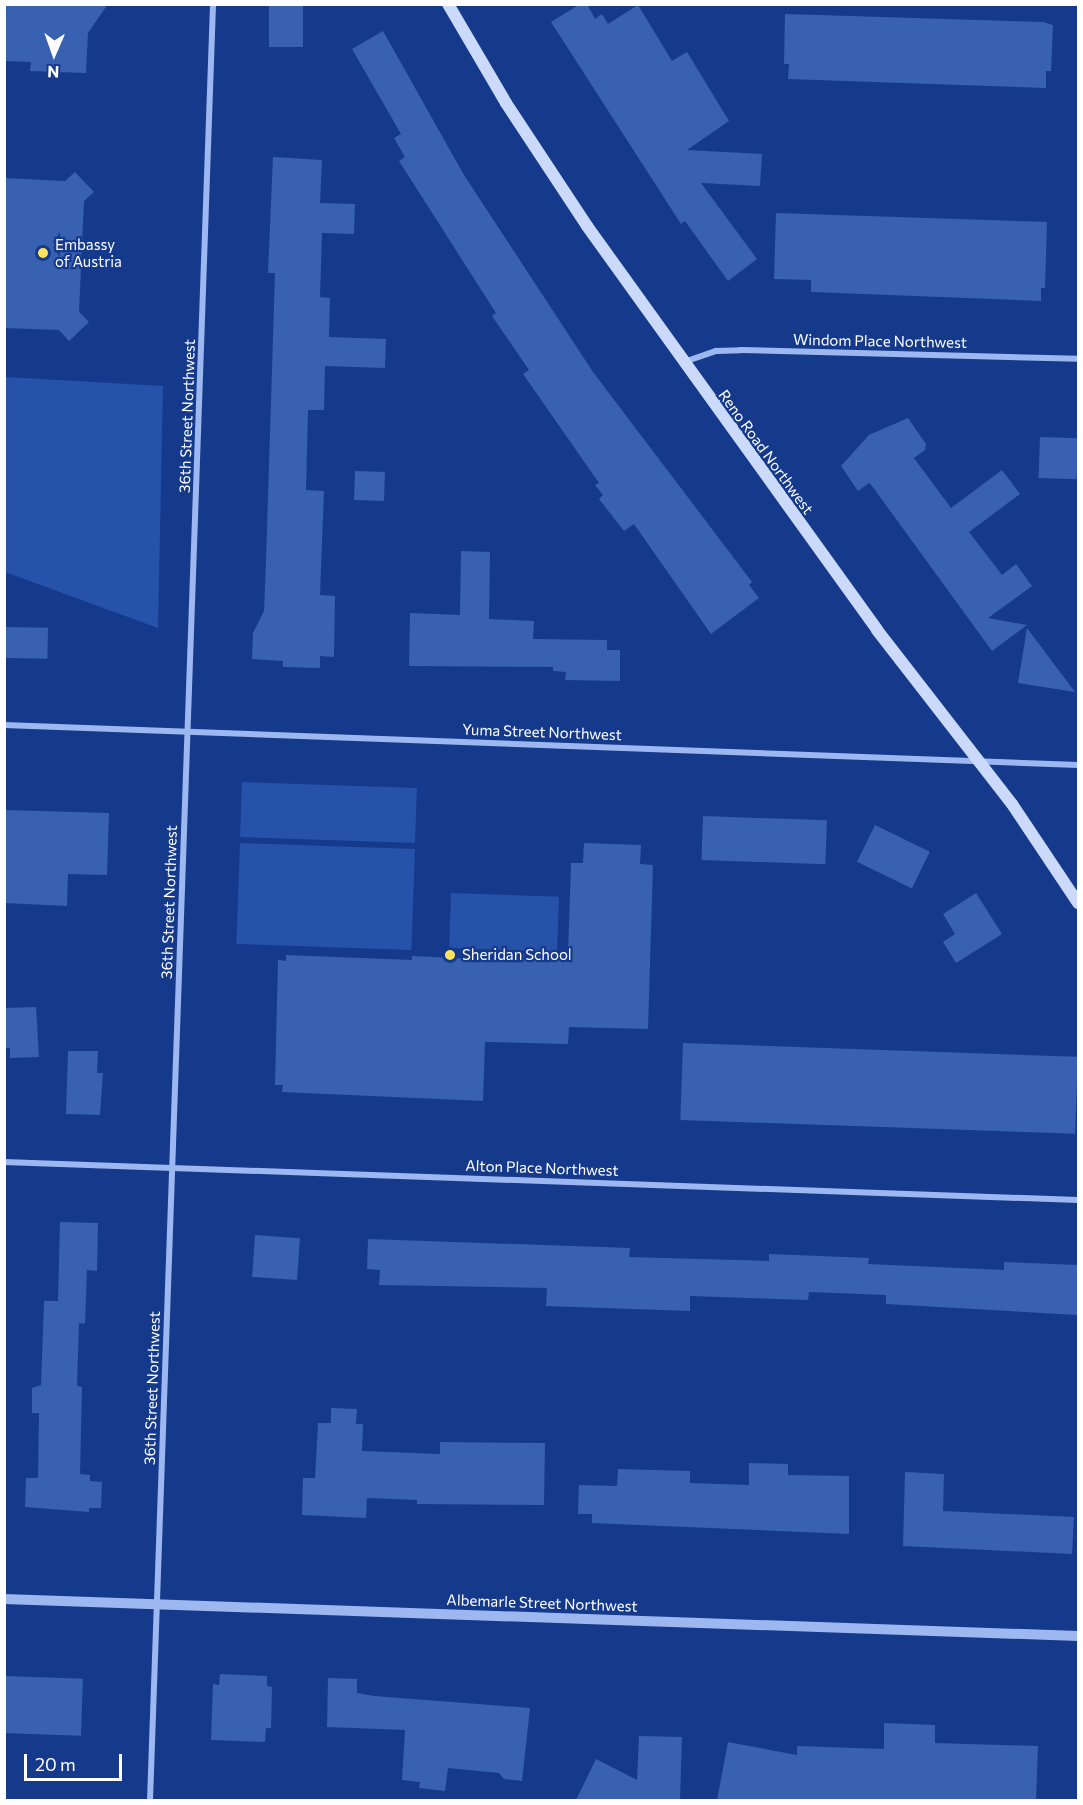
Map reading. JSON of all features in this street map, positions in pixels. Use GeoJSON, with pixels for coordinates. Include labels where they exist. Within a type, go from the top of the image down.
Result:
{"type":"FeatureCollection","features":[{"type":"Feature","properties":{"kind":"main road","name":"Reno Road Northwest"},"geometry":{"type":"LineString","coordinates":[[448,4],[566,196],[683,363],[877,630],[979,761],[1078,903]]}},
{"type":"Feature","properties":{"kind":"street","name":"36th Street Northwest"},"geometry":{"type":"LineString","coordinates":[[150,1800],[213,4]]}},
{"type":"Feature","properties":{"kind":"street","name":"Windom Place Northwest"},"geometry":{"type":"LineString","coordinates":[[683,363],[716,351],[741,350],[1078,359]]}},
{"type":"Feature","properties":{"kind":"street","name":"Yuma Street Northwest"},"geometry":{"type":"LineString","coordinates":[[4,724],[1078,765]]}},
{"type":"Feature","properties":{"kind":"street","name":"Alton Place Northwest"},"geometry":{"type":"LineString","coordinates":[[4,1162],[1078,1200]]}},
{"type":"Feature","properties":{"kind":"street","name":"Albemarle Street Northwest"},"geometry":{"type":"LineString","coordinates":[[4,1599],[1078,1636]]}},
{"type":"Feature","properties":{"kind":"shaded area"},"geometry":{"type":"Polygon","coordinates":[[[5,377],[163,386],[158,628],[5,572],[5,377]]]}},
{"type":"Feature","properties":{"kind":"shaded area"},"geometry":{"type":"Polygon","coordinates":[[[242,782],[417,788],[415,843],[240,837],[242,782]]]}},
{"type":"Feature","properties":{"kind":"shaded area"},"geometry":{"type":"Polygon","coordinates":[[[240,843],[415,849],[411,950],[236,944],[240,843]]]}},
{"type":"Feature","properties":{"kind":"shaded area"},"geometry":{"type":"Polygon","coordinates":[[[451,893],[559,897],[557,952],[449,948],[451,893]]]}},
{"type":"Feature","properties":{"kind":"building"},"geometry":{"type":"Polygon","coordinates":[[[4,4],[108,4],[88,33],[86,73],[30,71],[31,62],[4,61],[4,4]]]}},
{"type":"Feature","properties":{"kind":"building"},"geometry":{"type":"Polygon","coordinates":[[[269,4],[303,4],[303,47],[269,47],[269,4]]]}},
{"type":"Feature","properties":{"kind":"building"},"geometry":{"type":"Polygon","coordinates":[[[580,4],[587,4],[595,19],[602,14],[608,24],[638,5],[672,61],[687,52],[729,121],[687,150],[762,154],[760,186],[701,183],[757,259],[728,281],[685,221],[681,224],[551,22],[580,4]]]}},
{"type":"Feature","properties":{"kind":"building"},"geometry":{"type":"Polygon","coordinates":[[[785,14],[1043,22],[1053,25],[1051,71],[1046,71],[1046,88],[788,79],[789,64],[784,64],[785,14]]]}},
{"type":"Feature","properties":{"kind":"building"},"geometry":{"type":"Polygon","coordinates":[[[383,31],[464,175],[593,372],[752,582],[749,585],[759,598],[711,634],[634,524],[624,531],[599,499],[603,495],[595,485],[599,483],[523,374],[529,370],[492,316],[496,313],[399,161],[405,157],[394,138],[401,134],[352,49],[383,31]]]}},
{"type":"Feature","properties":{"kind":"building"},"geometry":{"type":"Polygon","coordinates":[[[273,157],[322,160],[320,203],[355,204],[354,234],[322,233],[320,297],[330,298],[329,337],[386,339],[385,368],[325,366],[324,410],[308,410],[306,490],[324,491],[320,595],[335,596],[334,657],[320,656],[320,668],[283,667],[283,661],[252,659],[253,633],[264,611],[275,273],[268,273],[273,157]]]}},
{"type":"Feature","properties":{"kind":"building","name":"Embassy of Austria"},"geometry":{"type":"Polygon","coordinates":[[[75,172],[94,192],[84,201],[79,312],[89,322],[69,341],[59,330],[4,328],[4,178],[65,181],[75,172]]]}},
{"type":"Feature","properties":{"kind":"building"},"geometry":{"type":"Polygon","coordinates":[[[776,213],[1047,222],[1045,288],[1041,288],[1041,301],[811,292],[811,280],[774,279],[776,213]]]}},
{"type":"Feature","properties":{"kind":"building"},"geometry":{"type":"Polygon","coordinates":[[[908,418],[926,444],[925,450],[914,458],[951,508],[1002,470],[1020,494],[969,532],[1002,575],[1016,564],[1032,586],[988,618],[1027,625],[992,651],[872,486],[869,483],[858,491],[841,466],[869,435],[908,418]]]}},
{"type":"Feature","properties":{"kind":"building"},"geometry":{"type":"Polygon","coordinates":[[[1040,437],[1078,438],[1077,479],[1039,478],[1040,437]]]}},
{"type":"Feature","properties":{"kind":"building"},"geometry":{"type":"Polygon","coordinates":[[[355,471],[385,472],[384,501],[354,500],[355,471]]]}},
{"type":"Feature","properties":{"kind":"building"},"geometry":{"type":"Polygon","coordinates":[[[461,551],[490,552],[489,619],[534,621],[533,639],[607,640],[607,650],[620,650],[620,681],[565,680],[566,672],[553,671],[553,667],[409,666],[410,613],[460,615],[461,551]]]}},
{"type":"Feature","properties":{"kind":"building"},"geometry":{"type":"Polygon","coordinates":[[[4,627],[48,628],[47,659],[4,658],[4,627]]]}},
{"type":"Feature","properties":{"kind":"building"},"geometry":{"type":"Polygon","coordinates":[[[1027,628],[1075,692],[1018,683],[1027,628]]]}},
{"type":"Feature","properties":{"kind":"building"},"geometry":{"type":"Polygon","coordinates":[[[4,810],[109,813],[107,875],[68,874],[67,906],[4,903],[4,810]]]}},
{"type":"Feature","properties":{"kind":"building"},"geometry":{"type":"Polygon","coordinates":[[[703,816],[827,820],[825,864],[701,860],[703,816]]]}},
{"type":"Feature","properties":{"kind":"building"},"geometry":{"type":"Polygon","coordinates":[[[875,825],[930,852],[912,889],[857,862],[875,825]]]}},
{"type":"Feature","properties":{"kind":"building"},"geometry":{"type":"Polygon","coordinates":[[[584,843],[641,845],[640,864],[653,865],[648,1029],[569,1027],[568,1044],[485,1042],[483,1101],[282,1092],[283,1085],[275,1085],[278,960],[286,961],[286,955],[412,960],[412,956],[500,960],[500,953],[568,955],[571,863],[583,863],[584,843]]]}},
{"type":"Feature","properties":{"kind":"building"},"geometry":{"type":"Polygon","coordinates":[[[976,893],[1002,934],[956,963],[943,942],[955,934],[943,914],[976,893]]]}},
{"type":"Feature","properties":{"kind":"building"},"geometry":{"type":"Polygon","coordinates":[[[36,1007],[39,1057],[10,1058],[10,1048],[4,1048],[4,1008],[36,1007]]]}},
{"type":"Feature","properties":{"kind":"building"},"geometry":{"type":"Polygon","coordinates":[[[683,1043],[1078,1057],[1075,1134],[680,1120],[683,1043]]]}},
{"type":"Feature","properties":{"kind":"building"},"geometry":{"type":"Polygon","coordinates":[[[68,1051],[98,1051],[97,1073],[103,1073],[100,1115],[66,1114],[68,1051]]]}},
{"type":"Feature","properties":{"kind":"building"},"geometry":{"type":"Polygon","coordinates":[[[60,1222],[98,1223],[97,1271],[87,1270],[85,1324],[79,1323],[77,1386],[82,1387],[80,1474],[90,1475],[90,1481],[102,1482],[101,1508],[89,1508],[89,1512],[25,1507],[26,1478],[38,1478],[39,1413],[32,1413],[32,1388],[41,1385],[44,1301],[58,1301],[60,1222]]]}},
{"type":"Feature","properties":{"kind":"building"},"geometry":{"type":"Polygon","coordinates":[[[255,1235],[300,1238],[297,1280],[252,1277],[255,1235]]]}},
{"type":"Feature","properties":{"kind":"building"},"geometry":{"type":"Polygon","coordinates":[[[368,1239],[630,1248],[629,1257],[769,1261],[769,1254],[869,1258],[868,1264],[1004,1270],[1004,1262],[1078,1265],[1078,1315],[886,1304],[886,1295],[809,1292],[808,1300],[690,1296],[690,1311],[546,1306],[547,1288],[379,1285],[380,1270],[367,1269],[368,1239]]]}},
{"type":"Feature","properties":{"kind":"building"},"geometry":{"type":"Polygon","coordinates":[[[331,1408],[357,1409],[356,1424],[363,1424],[362,1451],[440,1454],[440,1442],[545,1443],[544,1505],[417,1504],[417,1500],[367,1498],[366,1518],[302,1515],[303,1478],[315,1478],[318,1423],[331,1423],[331,1408]]]}},
{"type":"Feature","properties":{"kind":"building"},"geometry":{"type":"Polygon","coordinates":[[[749,1463],[788,1464],[788,1475],[849,1476],[849,1534],[592,1523],[592,1514],[578,1514],[579,1485],[617,1486],[618,1469],[690,1471],[690,1483],[749,1485],[749,1463]]]}},
{"type":"Feature","properties":{"kind":"building"},"geometry":{"type":"Polygon","coordinates":[[[905,1472],[944,1474],[943,1511],[1074,1517],[1072,1554],[903,1546],[905,1472]]]}},
{"type":"Feature","properties":{"kind":"building"},"geometry":{"type":"Polygon","coordinates":[[[220,1674],[267,1676],[267,1686],[272,1687],[271,1728],[266,1728],[265,1742],[211,1740],[213,1684],[219,1685],[220,1674]]]}},
{"type":"Feature","properties":{"kind":"building"},"geometry":{"type":"Polygon","coordinates":[[[4,1676],[83,1679],[81,1736],[4,1733],[4,1676]]]}},
{"type":"Feature","properties":{"kind":"building"},"geometry":{"type":"Polygon","coordinates":[[[328,1678],[357,1679],[357,1693],[374,1696],[530,1708],[522,1781],[504,1779],[499,1773],[448,1768],[445,1791],[419,1788],[420,1782],[402,1780],[405,1730],[327,1727],[328,1678]]]}},
{"type":"Feature","properties":{"kind":"building"},"geometry":{"type":"Polygon","coordinates":[[[884,1723],[935,1725],[935,1743],[1038,1746],[1036,1800],[717,1800],[728,1742],[797,1755],[797,1746],[884,1749],[884,1723]]]}},
{"type":"Feature","properties":{"kind":"building"},"geometry":{"type":"Polygon","coordinates":[[[639,1736],[682,1737],[680,1800],[576,1800],[596,1759],[637,1780],[639,1736]]]}},
{"type":"Feature","properties":{"kind":"place","name":"Embassy of Austria"},"geometry":{"type":"Point","coordinates":[43,253]}},
{"type":"Feature","properties":{"kind":"place","name":"Sheridan School"},"geometry":{"type":"Point","coordinates":[450,955]}}]}
